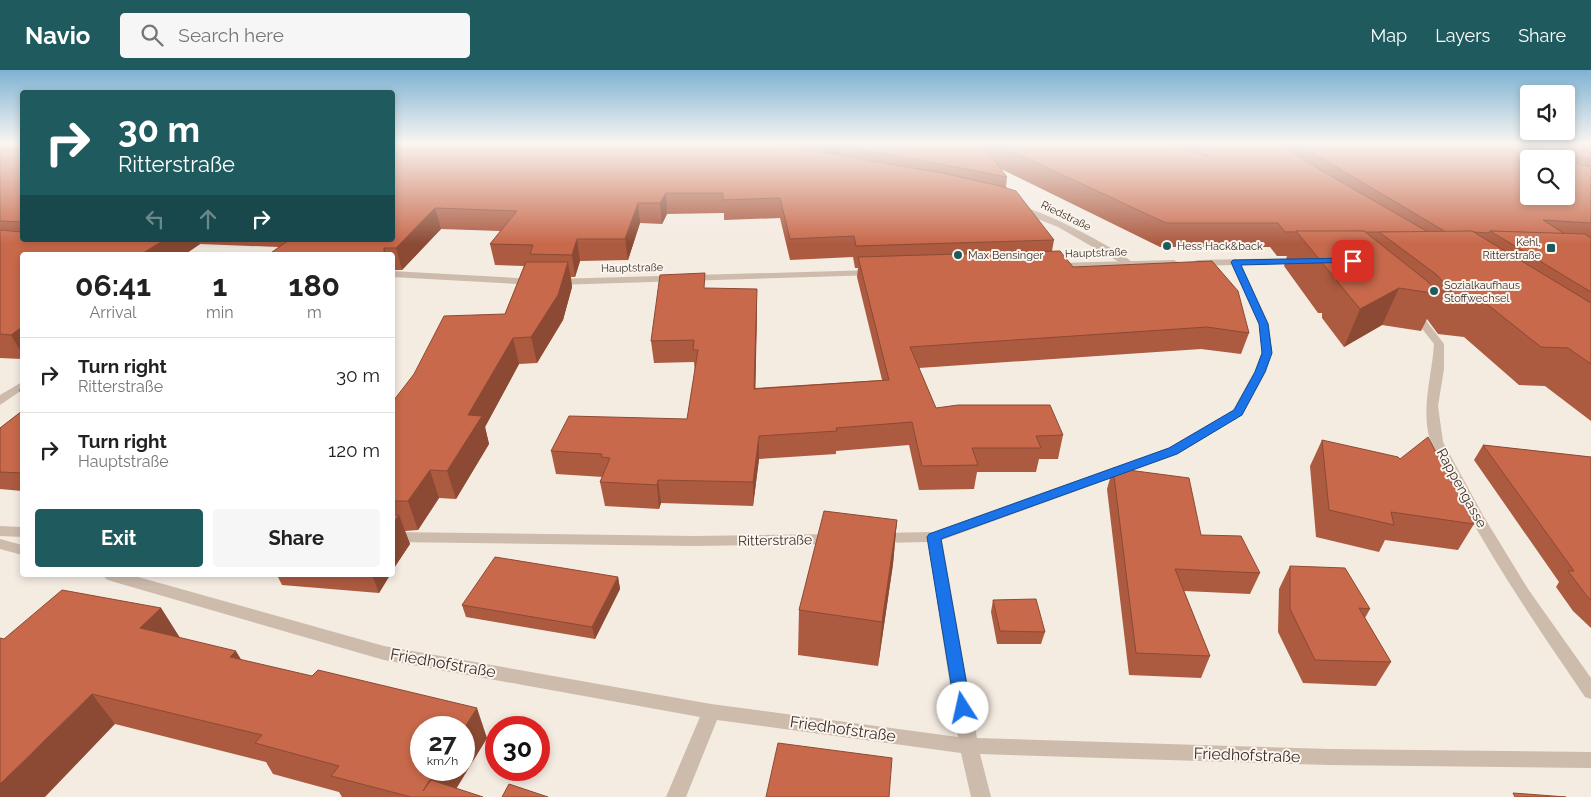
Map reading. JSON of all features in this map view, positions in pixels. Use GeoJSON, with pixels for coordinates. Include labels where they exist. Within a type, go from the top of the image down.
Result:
{"type":"FeatureCollection","features":[{"type":"Feature","properties":{"kind":"street","name":"Riedstraße"},"geometry":{"type":"LineString","coordinates":[[1009,205],[1044,216],[1129,264]]}},
{"type":"Feature","properties":{"kind":"street","name":"Hauptstraße"},"geometry":{"type":"LineString","coordinates":[[1050,267],[1313,261]]}},
{"type":"Feature","properties":{"kind":"street"},"geometry":{"type":"LineString","coordinates":[[870,539],[934,537],[1173,451],[1238,412],[1260,372],[1267,353],[1264,324],[1236,262]]}},
{"type":"Feature","properties":{"kind":"street","name":"Hauptstraße"},"geometry":{"type":"LineString","coordinates":[[395,274],[549,282],[890,272]]}},
{"type":"Feature","properties":{"kind":"street","name":"Rappengasse"},"geometry":{"type":"LineString","coordinates":[[1408,308],[1439,344],[1438,369],[1432,406],[1437,442],[1477,517],[1523,593],[1591,692]]}},
{"type":"Feature","properties":{"kind":"street"},"geometry":{"type":"LineString","coordinates":[[0,402],[20,387]]}},
{"type":"Feature","properties":{"kind":"street"},"geometry":{"type":"LineString","coordinates":[[0,531],[20,532]]}},
{"type":"Feature","properties":{"kind":"street","name":"Ritterstraße"},"geometry":{"type":"LineString","coordinates":[[395,537],[695,541],[841,539]]}},
{"type":"Feature","properties":{"kind":"street"},"geometry":{"type":"LineString","coordinates":[[934,537],[969,746],[982,797]]}},
{"type":"Feature","properties":{"kind":"street"},"geometry":{"type":"LineString","coordinates":[[0,544],[20,549]]}},
{"type":"Feature","properties":{"kind":"street","name":"Friedhofstraße"},"geometry":{"type":"LineString","coordinates":[[117,577],[384,653],[711,712],[969,746],[1329,757],[1591,760]]}},
{"type":"Feature","properties":{"kind":"street"},"geometry":{"type":"LineString","coordinates":[[676,797],[711,712]]}},
{"type":"Feature","properties":{"kind":"building"},"geometry":{"type":"Polygon","coordinates":[[[0,177],[20,177],[20,222],[0,221],[0,177]]]}},
{"type":"Feature","properties":{"kind":"building"},"geometry":{"type":"Polygon","coordinates":[[[395,177],[960,177],[1016,191],[1054,240],[856,246],[854,236],[790,239],[780,198],[723,200],[723,193],[666,193],[660,203],[638,203],[625,239],[577,239],[572,255],[530,254],[533,245],[490,244],[517,211],[435,208],[396,248],[384,248],[384,252],[272,252],[286,242],[395,242],[395,177]]]}},
{"type":"Feature","properties":{"kind":"building"},"geometry":{"type":"Polygon","coordinates":[[[1067,177],[1333,177],[1428,232],[1285,232],[1278,223],[1166,223],[1067,177]]]}},
{"type":"Feature","properties":{"kind":"building"},"geometry":{"type":"Polygon","coordinates":[[[1353,177],[1520,177],[1520,205],[1575,205],[1575,177],[1591,177],[1591,223],[1543,220],[1565,234],[1446,232],[1353,177]]]}},
{"type":"Feature","properties":{"kind":"building"},"geometry":{"type":"Polygon","coordinates":[[[0,230],[20,232],[20,242],[161,242],[145,252],[20,252],[20,328],[11,335],[0,334],[0,230]]]}},
{"type":"Feature","properties":{"kind":"building"},"geometry":{"type":"Polygon","coordinates":[[[1296,231],[1364,231],[1427,281],[1439,294],[1399,288],[1360,309],[1337,281],[1337,276],[1333,276],[1296,231]]]}},
{"type":"Feature","properties":{"kind":"building"},"geometry":{"type":"Polygon","coordinates":[[[1472,231],[1591,303],[1591,364],[1568,348],[1541,347],[1483,301],[1456,297],[1437,275],[1379,232],[1472,231]]]}},
{"type":"Feature","properties":{"kind":"building"},"geometry":{"type":"Polygon","coordinates":[[[1490,231],[1585,234],[1591,238],[1591,292],[1490,231]]]}},
{"type":"Feature","properties":{"kind":"building"},"geometry":{"type":"Polygon","coordinates":[[[1060,251],[1073,267],[1212,261],[1238,291],[1249,333],[1207,327],[910,347],[936,408],[958,405],[1050,405],[1063,435],[1036,436],[1041,448],[972,448],[978,465],[922,466],[912,422],[836,428],[837,431],[759,436],[753,482],[658,480],[657,485],[600,482],[610,458],[601,457],[602,454],[551,451],[569,416],[687,419],[698,350],[693,350],[694,340],[651,341],[660,275],[705,273],[704,288],[757,289],[754,389],[889,380],[858,257],[1060,251]]]}},
{"type":"Feature","properties":{"kind":"building"},"geometry":{"type":"Polygon","coordinates":[[[526,262],[568,262],[558,295],[531,337],[513,338],[468,415],[482,416],[447,471],[430,470],[408,501],[395,501],[395,399],[414,374],[444,316],[505,314],[526,262]]]}},
{"type":"Feature","properties":{"kind":"building"},"geometry":{"type":"Polygon","coordinates":[[[20,413],[20,473],[0,472],[0,428],[20,413]]]}},
{"type":"Feature","properties":{"kind":"building"},"geometry":{"type":"Polygon","coordinates":[[[1428,437],[1474,524],[1391,512],[1394,525],[1329,510],[1322,440],[1400,459],[1428,437]]]}},
{"type":"Feature","properties":{"kind":"building"},"geometry":{"type":"Polygon","coordinates":[[[1483,445],[1591,457],[1591,600],[1568,571],[1574,571],[1483,445]]]}},
{"type":"Feature","properties":{"kind":"building"},"geometry":{"type":"Polygon","coordinates":[[[1113,468],[1189,478],[1201,535],[1241,536],[1260,573],[1175,569],[1210,656],[1136,653],[1113,468]]]}},
{"type":"Feature","properties":{"kind":"building"},"geometry":{"type":"Polygon","coordinates":[[[824,511],[897,520],[882,622],[799,610],[824,511]]]}},
{"type":"Feature","properties":{"kind":"building"},"geometry":{"type":"Polygon","coordinates":[[[495,557],[618,577],[592,627],[462,605],[495,557]]]}},
{"type":"Feature","properties":{"kind":"building"},"geometry":{"type":"Polygon","coordinates":[[[1290,566],[1345,568],[1370,609],[1359,608],[1391,662],[1315,660],[1290,609],[1290,566]]]}},
{"type":"Feature","properties":{"kind":"building"},"geometry":{"type":"Polygon","coordinates":[[[62,590],[161,608],[140,628],[236,651],[230,657],[312,676],[318,670],[477,708],[472,716],[410,716],[410,781],[429,781],[423,791],[430,781],[434,781],[483,797],[411,797],[331,776],[339,766],[255,743],[262,735],[92,694],[0,784],[0,638],[4,639],[62,590]]]}},
{"type":"Feature","properties":{"kind":"building"},"geometry":{"type":"Polygon","coordinates":[[[1036,599],[1045,632],[1000,631],[993,600],[1036,599]]]}},
{"type":"Feature","properties":{"kind":"building"},"geometry":{"type":"Polygon","coordinates":[[[778,743],[892,758],[889,797],[766,797],[778,743]]]}},
{"type":"Feature","properties":{"kind":"building"},"geometry":{"type":"Polygon","coordinates":[[[509,784],[548,797],[502,797],[509,784]]]}},
{"type":"Feature","properties":{"kind":"building"},"geometry":{"type":"Polygon","coordinates":[[[1513,793],[1566,797],[1515,797],[1513,793]]]}},
{"type":"Feature","properties":{"kind":"place","name":"Hess Hack&back"},"geometry":{"type":"Point","coordinates":[1167,246]}},
{"type":"Feature","properties":{"kind":"place","name":"Kehl, Ritterstraße"},"geometry":{"type":"Point","coordinates":[1551,248]}},
{"type":"Feature","properties":{"kind":"place","name":"Max Bensinger"},"geometry":{"type":"Point","coordinates":[958,255]}},
{"type":"Feature","properties":{"kind":"place","name":"Sozialkaufhaus Stoffwechsel"},"geometry":{"type":"Point","coordinates":[1434,291]}},
{"type":"Feature","properties":{"kind":"route"},"geometry":{"type":"LineString","coordinates":[[963,708],[934,537],[1173,451],[1238,412],[1260,372],[1267,353],[1264,324],[1236,262],[1353,261]]}}]}
